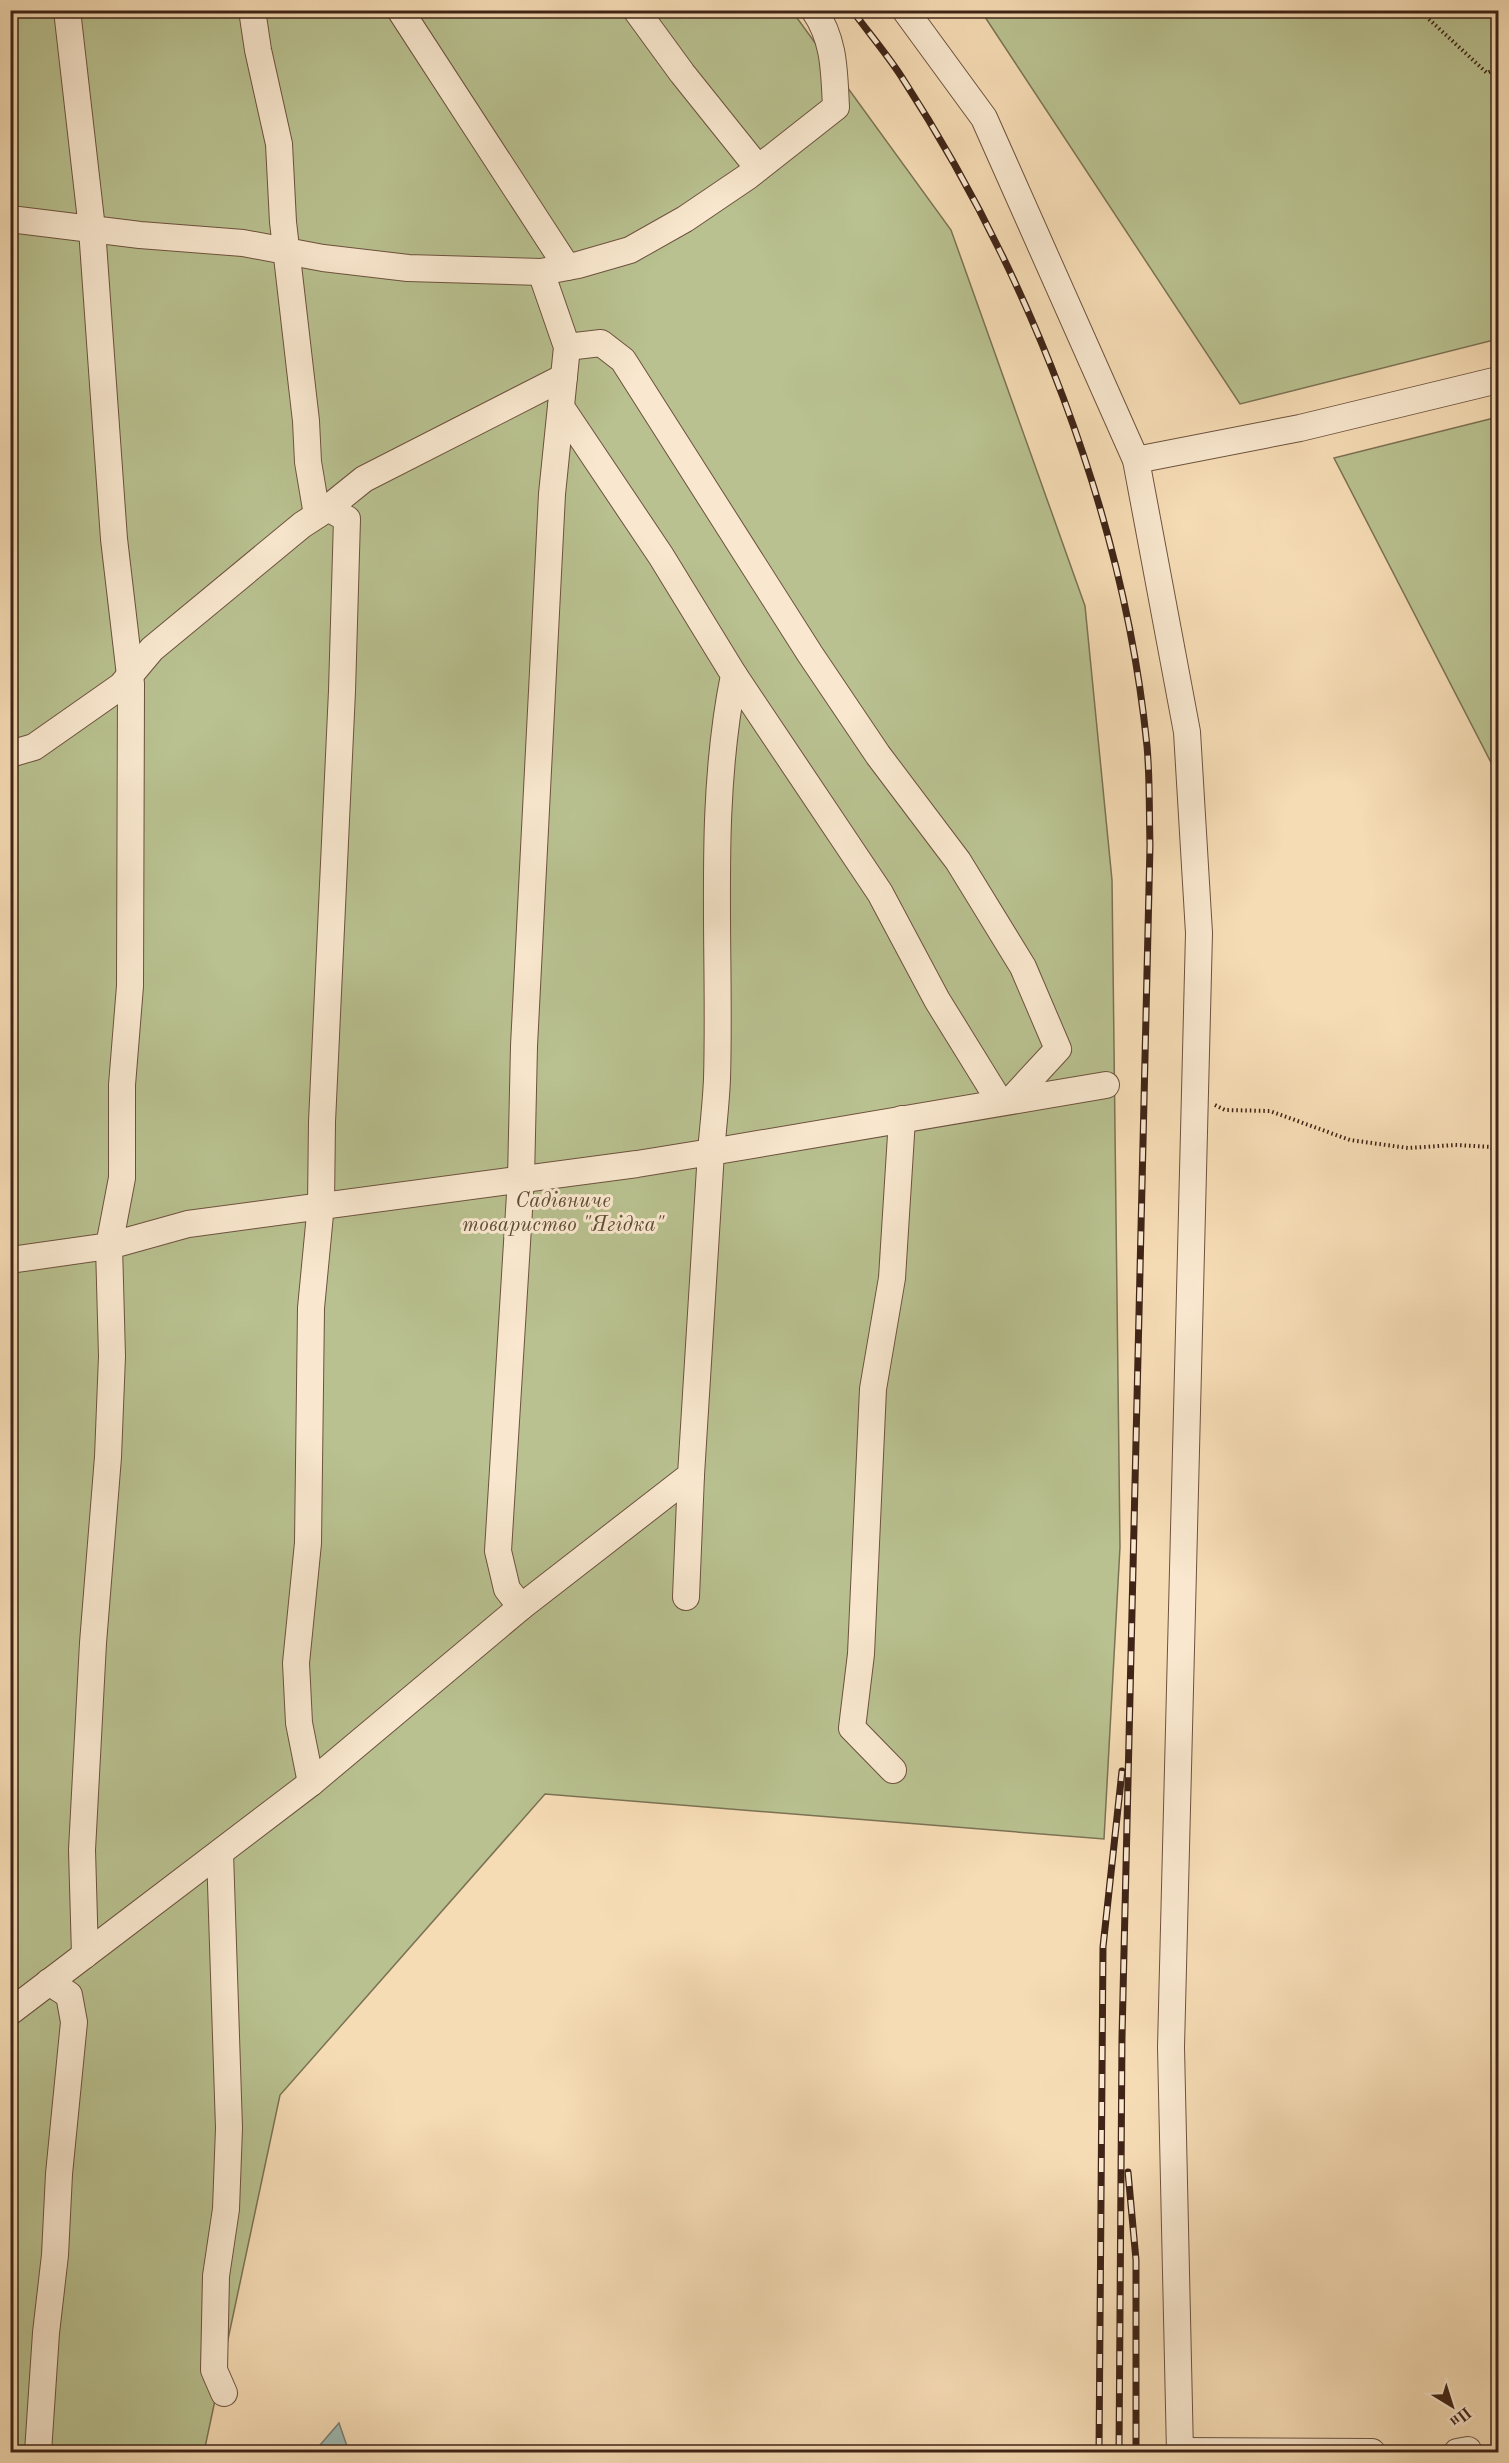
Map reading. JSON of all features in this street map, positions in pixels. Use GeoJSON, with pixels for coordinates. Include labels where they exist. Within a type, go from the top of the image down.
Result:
{"type":"FeatureCollection","features":[{"type":"Feature","properties":{"kind":"street"},"geometry":{"type":"LineString","coordinates":[[67,10],[92,229],[114,538],[131,684],[130,986],[122,1085],[122,1178],[110,1246],[112,1356],[108,1457],[93,1643],[82,1850],[85,1955]]}},
{"type":"Feature","properties":{"kind":"street"},"geometry":{"type":"LineString","coordinates":[[252,10],[258,50],[279,144],[283,222],[306,421],[308,462],[323,512]]}},
{"type":"Feature","properties":{"kind":"street"},"geometry":{"type":"LineString","coordinates":[[400,10],[567,267]]}},
{"type":"Feature","properties":{"kind":"street"},"geometry":{"type":"LineString","coordinates":[[636,10],[682,73],[758,168]]}},
{"type":"Feature","properties":{"kind":"street"},"geometry":{"type":"LineString","coordinates":[[10,219],[243,243],[322,258],[408,268],[541,272],[567,267],[630,250],[685,219],[758,168],[836,107],[833,51],[824,25],[814,10]]}},
{"type":"Feature","properties":{"kind":"street"},"geometry":{"type":"LineString","coordinates":[[905,10],[984,118],[1136,460],[1187,732],[1199,933],[1171,2047],[1180,2452],[1372,2452]]}},
{"type":"Feature","properties":{"kind":"street"},"geometry":{"type":"LineString","coordinates":[[521,1607],[507,1589],[498,1551],[521,1178],[524,1046],[552,494],[567,347],[541,272]]}},
{"type":"Feature","properties":{"kind":"street"},"geometry":{"type":"LineString","coordinates":[[567,347],[601,343],[623,360],[810,654],[878,755],[958,861],[1023,967],[1058,1049],[1005,1102]]}},
{"type":"Feature","properties":{"kind":"street"},"geometry":{"type":"LineString","coordinates":[[10,754],[34,747],[121,686],[152,649],[364,479],[564,377]]}},
{"type":"Feature","properties":{"kind":"street"},"geometry":{"type":"LineString","coordinates":[[1136,460],[1300,428],[1498,380]]}},
{"type":"Feature","properties":{"kind":"street"},"geometry":{"type":"LineString","coordinates":[[561,407],[661,556],[734,675],[880,893],[938,1000],[1005,1102]]}},
{"type":"Feature","properties":{"kind":"street"},"geometry":{"type":"LineString","coordinates":[[311,1784],[299,1723],[296,1663],[308,1542],[311,1308],[321,1204],[322,1122],[342,691],[347,519],[323,512]]}},
{"type":"Feature","properties":{"kind":"street"},"geometry":{"type":"LineString","coordinates":[[686,1597],[691,1475],[717,1080],[718,836],[727,709],[734,675]]}},
{"type":"Feature","properties":{"kind":"street"},"geometry":{"type":"LineString","coordinates":[[10,1260],[110,1246],[188,1224],[321,1204],[637,1164],[1106,1085]]}},
{"type":"Feature","properties":{"kind":"street"},"geometry":{"type":"LineString","coordinates":[[893,1770],[852,1728],[861,1654],[873,1389],[892,1278],[902,1119]]}},
{"type":"Feature","properties":{"kind":"street"},"geometry":{"type":"LineString","coordinates":[[10,2012],[311,1784],[521,1607],[691,1475]]}},
{"type":"Feature","properties":{"kind":"street"},"geometry":{"type":"LineString","coordinates":[[220,1853],[229,2128],[226,2209],[216,2276],[214,2370],[224,2393]]}},
{"type":"Feature","properties":{"kind":"street"},"geometry":{"type":"LineString","coordinates":[[38,2452],[46,2332],[55,2255],[59,2164],[74,2022],[69,1995],[49,1982]]}},
{"type":"Feature","properties":{"kind":"path"},"geometry":{"type":"LineString","coordinates":[[1195,10],[1200,10]]}},
{"type":"Feature","properties":{"kind":"path"},"geometry":{"type":"LineString","coordinates":[[1419,10],[1487,74],[1498,68]]}},
{"type":"Feature","properties":{"kind":"path"},"geometry":{"type":"LineString","coordinates":[[1195,1096],[1225,1110],[1270,1110],[1350,1140],[1408,1148],[1455,1145],[1491,1147],[1498,1152]]}},
{"type":"Feature","properties":{"kind":"green space","name":"Садівниче товариство \"Ягідка\""},"geometry":{"type":"Polygon","coordinates":[[[11,11],[792,11],[951,230],[1085,606],[1112,880],[1120,1547],[1104,1839],[545,1794],[280,2095],[204,2452],[11,2452],[11,11]]]}},
{"type":"Feature","properties":{"kind":"green space"},"geometry":{"type":"Polygon","coordinates":[[[981,11],[1498,11],[1498,339],[1240,404],[981,11]]]}},
{"type":"Feature","properties":{"kind":"green space"},"geometry":{"type":"Polygon","coordinates":[[[1498,417],[1498,776],[1334,458],[1498,417]]]}},
{"type":"Feature","properties":{"kind":"water"},"geometry":{"type":"Polygon","coordinates":[[[339,2423],[349,2452],[314,2452],[339,2423]]]}},
{"type":"Feature","properties":{"kind":"railway"},"geometry":{"type":"LineString","coordinates":[[852,10],[901,76],[947,152],[990,231],[1029,313],[1063,397],[1093,483],[1117,571],[1135,658],[1147,746],[1150,845],[1122,2037],[1119,2452]]}},
{"type":"Feature","properties":{"kind":"railway"},"geometry":{"type":"LineString","coordinates":[[1099,2452],[1103,1947],[1122,1771]]}},
{"type":"Feature","properties":{"kind":"railway"},"geometry":{"type":"LineString","coordinates":[[1128,2172],[1136,2260],[1136,2452]]}}]}
